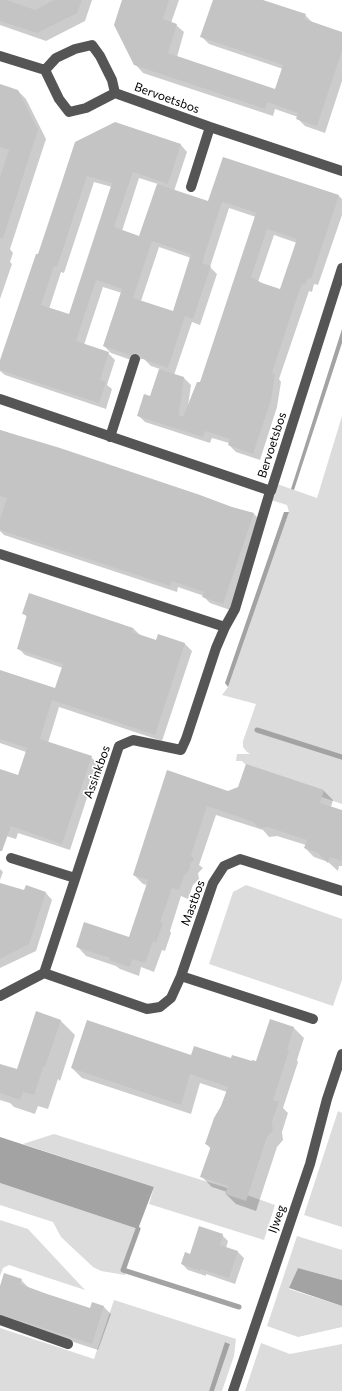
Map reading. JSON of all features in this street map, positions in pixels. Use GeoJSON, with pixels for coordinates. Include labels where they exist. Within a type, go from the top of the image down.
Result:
{"type":"FeatureCollection","features":[{"type":"Feature","properties":{"kind":"street","name":"Bervoetsbos"},"geometry":{"type":"LineString","coordinates":[[115,93],[110,75],[100,56],[92,45],[75,48],[56,58],[45,70],[59,99],[69,112],[86,108],[115,93],[210,127],[342,171]]}},
{"type":"Feature","properties":{"kind":"street"},"geometry":{"type":"LineString","coordinates":[[0,56],[45,70]]}},
{"type":"Feature","properties":{"kind":"street","name":"Bervoetsbos"},"geometry":{"type":"LineString","coordinates":[[191,187],[210,127]]}},
{"type":"Feature","properties":{"kind":"street","name":"Bervoetsbos"},"geometry":{"type":"LineString","coordinates":[[0,399],[271,491],[342,268]]}},
{"type":"Feature","properties":{"kind":"street"},"geometry":{"type":"LineString","coordinates":[[110,437],[135,359]]}},
{"type":"Feature","properties":{"kind":"street","name":"Assinkbos"},"geometry":{"type":"LineString","coordinates":[[44,974],[119,746],[133,740],[181,750],[216,648],[235,609],[269,495]]}},
{"type":"Feature","properties":{"kind":"street"},"geometry":{"type":"LineString","coordinates":[[0,554],[225,627]]}},
{"type":"Feature","properties":{"kind":"street"},"geometry":{"type":"LineString","coordinates":[[10,858],[75,878]]}},
{"type":"Feature","properties":{"kind":"street","name":"Mastbos"},"geometry":{"type":"LineString","coordinates":[[44,974],[146,1009],[160,1007],[171,998],[182,976],[213,883],[224,866],[240,859],[342,890]]}},
{"type":"Feature","properties":{"kind":"street"},"geometry":{"type":"LineString","coordinates":[[0,996],[44,974]]}},
{"type":"Feature","properties":{"kind":"street"},"geometry":{"type":"LineString","coordinates":[[182,976],[313,1019]]}},
{"type":"Feature","properties":{"kind":"street","name":"IJweg"},"geometry":{"type":"LineString","coordinates":[[232,1391],[310,1164],[327,1099],[342,1054]]}},
{"type":"Feature","properties":{"kind":"street"},"geometry":{"type":"LineString","coordinates":[[0,1320],[68,1344]]}},
{"type":"Feature","properties":{"kind":"shaded area"},"geometry":{"type":"Polygon","coordinates":[[[342,329],[342,343],[294,490],[291,489],[342,329]]]}},
{"type":"Feature","properties":{"kind":"shaded area"},"geometry":{"type":"Polygon","coordinates":[[[342,416],[342,804],[249,772],[248,767],[242,761],[236,761],[237,754],[250,754],[243,747],[243,741],[256,704],[222,695],[228,687],[289,512],[287,505],[271,500],[277,484],[317,498],[342,416]]]}},
{"type":"Feature","properties":{"kind":"shaded area"},"geometry":{"type":"Polygon","coordinates":[[[284,512],[289,512],[228,687],[225,683],[284,512]]]}},
{"type":"Feature","properties":{"kind":"shaded area"},"geometry":{"type":"Polygon","coordinates":[[[246,885],[342,919],[342,980],[333,1006],[209,964],[233,892],[246,885]]]}},
{"type":"Feature","properties":{"kind":"shaded area"},"geometry":{"type":"Polygon","coordinates":[[[338,1111],[342,1113],[342,1227],[304,1215],[338,1111]]]}},
{"type":"Feature","properties":{"kind":"shaded area"},"geometry":{"type":"Polygon","coordinates":[[[54,1134],[224,1187],[275,1205],[264,1240],[149,1204],[154,1187],[23,1144],[54,1134]]]}},
{"type":"Feature","properties":{"kind":"shaded area"},"geometry":{"type":"Polygon","coordinates":[[[0,1137],[154,1187],[138,1229],[0,1183],[0,1137]]]}},
{"type":"Feature","properties":{"kind":"shaded area"},"geometry":{"type":"Polygon","coordinates":[[[0,1183],[138,1229],[125,1275],[101,1271],[93,1267],[61,1237],[53,1222],[0,1205],[0,1183]]]}},
{"type":"Feature","properties":{"kind":"shaded area"},"geometry":{"type":"Polygon","coordinates":[[[0,1220],[28,1229],[85,1290],[9,1265],[3,1268],[0,1276],[0,1220]]]}},
{"type":"Feature","properties":{"kind":"shaded area"},"geometry":{"type":"Polygon","coordinates":[[[297,1236],[342,1250],[342,1280],[298,1268],[289,1289],[342,1306],[342,1327],[298,1337],[267,1326],[297,1236]]]}},
{"type":"Feature","properties":{"kind":"shaded area"},"geometry":{"type":"Polygon","coordinates":[[[298,1268],[342,1280],[342,1306],[289,1288],[298,1268]]]}},
{"type":"Feature","properties":{"kind":"shaded area"},"geometry":{"type":"Polygon","coordinates":[[[114,1300],[236,1339],[234,1356],[222,1391],[214,1391],[230,1344],[226,1342],[209,1391],[0,1391],[0,1328],[94,1359],[114,1300]]]}},
{"type":"Feature","properties":{"kind":"shaded area"},"geometry":{"type":"Polygon","coordinates":[[[225,1342],[230,1344],[214,1391],[209,1391],[225,1342]]]}},
{"type":"Feature","properties":{"kind":"shaded area"},"geometry":{"type":"Polygon","coordinates":[[[261,1343],[290,1354],[342,1344],[342,1391],[245,1391],[261,1343]]]}},
{"type":"Feature","properties":{"kind":"building"},"geometry":{"type":"Polygon","coordinates":[[[0,0],[7,0],[35,10],[54,0],[82,0],[77,13],[37,33],[0,21],[0,0]]]}},
{"type":"Feature","properties":{"kind":"building"},"geometry":{"type":"Polygon","coordinates":[[[122,0],[169,0],[163,19],[177,24],[168,53],[275,89],[283,65],[200,37],[213,0],[263,0],[306,14],[304,19],[342,32],[342,51],[317,126],[296,119],[298,113],[267,102],[265,109],[134,65],[114,25],[122,0]]]}},
{"type":"Feature","properties":{"kind":"building"},"geometry":{"type":"Polygon","coordinates":[[[0,84],[18,90],[38,130],[3,238],[0,238],[0,177],[9,150],[0,147],[0,84]]]}},
{"type":"Feature","properties":{"kind":"building"},"geometry":{"type":"Polygon","coordinates":[[[115,122],[181,144],[168,184],[133,172],[114,227],[139,236],[157,184],[208,201],[223,157],[339,195],[311,279],[308,278],[305,285],[302,284],[292,312],[272,373],[275,374],[271,400],[253,454],[228,445],[230,439],[205,431],[203,437],[137,416],[144,394],[150,396],[159,369],[184,377],[179,415],[183,417],[197,382],[200,382],[256,213],[236,206],[222,202],[202,263],[211,266],[193,319],[185,316],[168,368],[143,359],[137,353],[130,355],[103,346],[122,289],[96,280],[76,341],[109,352],[100,380],[106,382],[99,403],[0,370],[0,360],[36,254],[38,254],[75,142],[115,122]],[[87,176],[57,267],[54,266],[41,305],[69,314],[112,183],[87,176]],[[267,229],[251,277],[262,283],[280,289],[297,239],[267,229]],[[152,241],[133,298],[173,311],[191,254],[152,241]]]}},
{"type":"Feature","properties":{"kind":"building"},"geometry":{"type":"Polygon","coordinates":[[[0,430],[60,448],[232,507],[254,513],[223,604],[202,597],[204,592],[172,581],[170,586],[0,530],[0,519],[7,498],[0,496],[0,430]]]}},
{"type":"Feature","properties":{"kind":"building"},"geometry":{"type":"Polygon","coordinates":[[[29,593],[133,628],[132,632],[156,640],[158,634],[185,643],[155,735],[52,700],[40,739],[92,756],[62,844],[11,826],[2,851],[0,851],[0,769],[18,775],[27,748],[0,739],[0,670],[55,688],[63,664],[17,649],[27,615],[22,614],[29,593]]]}},
{"type":"Feature","properties":{"kind":"building"},"geometry":{"type":"Polygon","coordinates":[[[246,764],[324,790],[320,803],[342,810],[342,861],[330,857],[328,863],[318,853],[304,848],[307,840],[268,827],[259,828],[253,822],[207,806],[191,855],[194,859],[190,864],[190,869],[184,876],[179,890],[172,888],[160,922],[163,923],[156,943],[153,941],[145,963],[132,959],[130,967],[109,960],[110,958],[76,947],[84,922],[129,937],[148,880],[133,875],[167,770],[228,791],[238,787],[246,764]]]}},
{"type":"Feature","properties":{"kind":"building"},"geometry":{"type":"Polygon","coordinates":[[[0,883],[24,890],[26,885],[46,892],[29,944],[0,959],[0,883]]]}},
{"type":"Feature","properties":{"kind":"building"},"geometry":{"type":"Polygon","coordinates":[[[36,1011],[61,1020],[34,1095],[23,1092],[20,1100],[0,1093],[0,1064],[17,1069],[36,1011]]]}},
{"type":"Feature","properties":{"kind":"building"},"geometry":{"type":"Polygon","coordinates":[[[270,1019],[294,1027],[287,1050],[289,1051],[273,1100],[279,1102],[272,1121],[273,1130],[267,1137],[246,1201],[225,1194],[228,1186],[200,1177],[211,1146],[205,1144],[214,1118],[221,1106],[228,1087],[190,1074],[181,1105],[71,1068],[87,1020],[191,1055],[194,1046],[231,1058],[232,1055],[256,1061],[270,1019]]]}},
{"type":"Feature","properties":{"kind":"building"},"geometry":{"type":"Polygon","coordinates":[[[199,1226],[223,1234],[220,1245],[238,1251],[229,1278],[200,1269],[200,1271],[181,1264],[185,1252],[190,1254],[199,1226]]]}},
{"type":"Feature","properties":{"kind":"building"},"geometry":{"type":"Polygon","coordinates":[[[4,1273],[22,1279],[20,1284],[47,1294],[90,1308],[92,1302],[104,1306],[92,1344],[0,1314],[0,1286],[4,1273]]]}},
{"type":"Feature","properties":{"kind":"waterway"},"geometry":{"type":"LineString","coordinates":[[257,730],[342,757]]}},
{"type":"Feature","properties":{"kind":"waterway"},"geometry":{"type":"LineString","coordinates":[[138,1229],[123,1270],[239,1307]]}}]}
